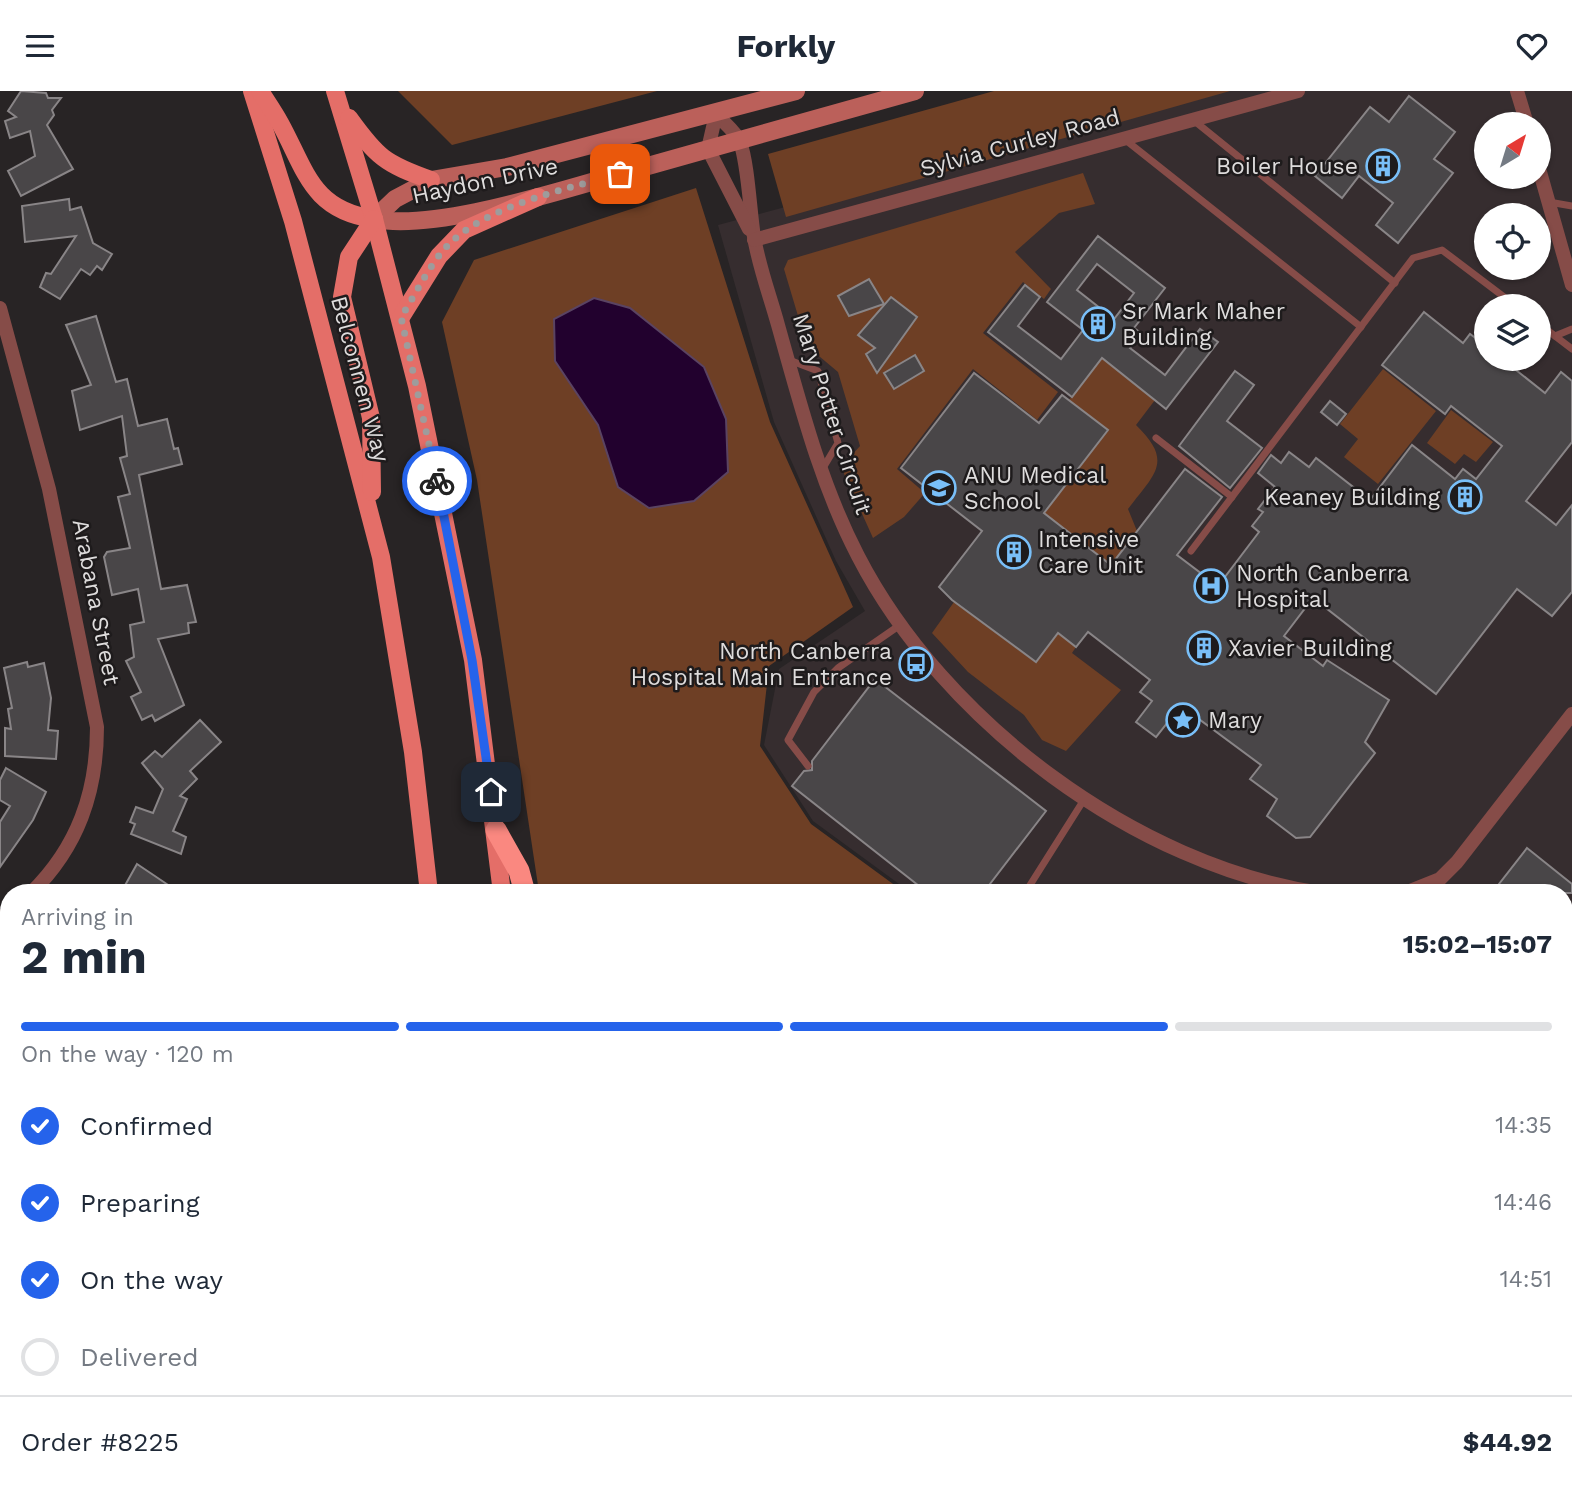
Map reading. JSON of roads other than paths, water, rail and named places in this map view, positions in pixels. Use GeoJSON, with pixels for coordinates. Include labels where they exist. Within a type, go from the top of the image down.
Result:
{"type":"FeatureCollection","features":[{"type":"Feature","properties":{"kind":"highway"},"geometry":{"type":"LineString","coordinates":[[496,830],[519,871],[522,884]]}},
{"type":"Feature","properties":{"kind":"main road","name":"Belconnen Way"},"geometry":{"type":"LineString","coordinates":[[252,91],[293,221],[372,520],[413,752],[428,884]]}},
{"type":"Feature","properties":{"kind":"main road"},"geometry":{"type":"LineString","coordinates":[[260,91],[281,124],[301,171],[323,196],[354,216],[374,219]]}},
{"type":"Feature","properties":{"kind":"main road","name":"Haydon Drive"},"geometry":{"type":"LineString","coordinates":[[374,219],[395,199],[430,180],[507,167],[796,91]]}},
{"type":"Feature","properties":{"kind":"main road","name":"Haydon Drive"},"geometry":{"type":"LineString","coordinates":[[374,219],[401,223],[423,221],[538,197],[915,91]]}},
{"type":"Feature","properties":{"kind":"main road"},"geometry":{"type":"LineString","coordinates":[[338,99],[401,317],[472,660],[501,884]]}},
{"type":"Feature","properties":{"kind":"main road"},"geometry":{"type":"LineString","coordinates":[[338,99],[372,150],[394,167],[430,180]]}},
{"type":"Feature","properties":{"kind":"main road"},"geometry":{"type":"LineString","coordinates":[[401,317],[439,256],[464,230],[538,197]]}},
{"type":"Feature","properties":{"kind":"main road"},"geometry":{"type":"LineString","coordinates":[[372,520],[371,418],[342,297],[349,257],[374,219]]}},
{"type":"Feature","properties":{"kind":"street","name":"Sylvia Curley Road"},"geometry":{"type":"LineString","coordinates":[[754,240],[1298,91]]}},
{"type":"Feature","properties":{"kind":"street"},"geometry":{"type":"LineString","coordinates":[[1517,91],[1523,112]]}},
{"type":"Feature","properties":{"kind":"street"},"geometry":{"type":"LineString","coordinates":[[716,114],[740,141]]}},
{"type":"Feature","properties":{"kind":"street"},"geometry":{"type":"LineString","coordinates":[[708,149],[716,114]]}},
{"type":"Feature","properties":{"kind":"street","name":"Mary Potter Circuit"},"geometry":{"type":"LineString","coordinates":[[740,141],[754,240],[821,471],[858,557],[901,624],[972,707],[1042,768],[1085,798],[1184,851],[1277,884]]}},
{"type":"Feature","properties":{"kind":"street","name":"Mary Potter Circuit"},"geometry":{"type":"LineString","coordinates":[[708,149],[754,240]]}},
{"type":"Feature","properties":{"kind":"street"},"geometry":{"type":"LineString","coordinates":[[1544,189],[1572,285]]}},
{"type":"Feature","properties":{"kind":"street","name":"Arabana Street"},"geometry":{"type":"LineString","coordinates":[[0,308],[49,489],[97,727],[97,762],[84,814],[57,863],[39,884]]}},
{"type":"Feature","properties":{"kind":"street"},"geometry":{"type":"LineString","coordinates":[[1428,884],[1440,879],[1457,862],[1572,714]]}},
{"type":"Feature","properties":{"kind":"lane"},"geometry":{"type":"LineString","coordinates":[[1191,119],[1395,283]]}},
{"type":"Feature","properties":{"kind":"lane"},"geometry":{"type":"LineString","coordinates":[[1123,138],[1361,327]]}},
{"type":"Feature","properties":{"kind":"lane"},"geometry":{"type":"LineString","coordinates":[[1548,202],[1572,206]]}},
{"type":"Feature","properties":{"kind":"lane"},"geometry":{"type":"LineString","coordinates":[[1191,551],[1413,258],[1442,250],[1500,294]]}},
{"type":"Feature","properties":{"kind":"lane"},"geometry":{"type":"LineString","coordinates":[[1555,336],[1572,329]]}},
{"type":"Feature","properties":{"kind":"lane"},"geometry":{"type":"LineString","coordinates":[[1551,333],[1572,349]]}},
{"type":"Feature","properties":{"kind":"lane"},"geometry":{"type":"LineString","coordinates":[[788,360],[818,371],[838,443],[821,471]]}},
{"type":"Feature","properties":{"kind":"lane"},"geometry":{"type":"LineString","coordinates":[[1156,438],[1232,497]]}},
{"type":"Feature","properties":{"kind":"lane"},"geometry":{"type":"LineString","coordinates":[[808,766],[788,740],[814,692],[838,668],[901,624]]}},
{"type":"Feature","properties":{"kind":"lane"},"geometry":{"type":"LineString","coordinates":[[1031,884],[1085,798]]}},
{"type":"Feature","properties":{"kind":"place","name":"Boiler House"},"geometry":{"type":"Point","coordinates":[1383,166]}},
{"type":"Feature","properties":{"kind":"place","name":"Sr Mark Maher Building"},"geometry":{"type":"Point","coordinates":[1098,324]}},
{"type":"Feature","properties":{"kind":"place","name":"ANU Medical School"},"geometry":{"type":"Point","coordinates":[939,488]}},
{"type":"Feature","properties":{"kind":"place","name":"Keaney Building"},"geometry":{"type":"Point","coordinates":[1465,497]}},
{"type":"Feature","properties":{"kind":"place","name":"Intensive Care Unit"},"geometry":{"type":"Point","coordinates":[1014,552]}},
{"type":"Feature","properties":{"kind":"place","name":"North Canberra Hospital"},"geometry":{"type":"Point","coordinates":[1211,586]}},
{"type":"Feature","properties":{"kind":"place","name":"Xavier Building"},"geometry":{"type":"Point","coordinates":[1204,648]}},
{"type":"Feature","properties":{"kind":"place","name":"North Canberra Hospital Main Entrance"},"geometry":{"type":"Point","coordinates":[916,664]}},
{"type":"Feature","properties":{"kind":"place","name":"Mary"},"geometry":{"type":"Point","coordinates":[1183,720]}}]}
